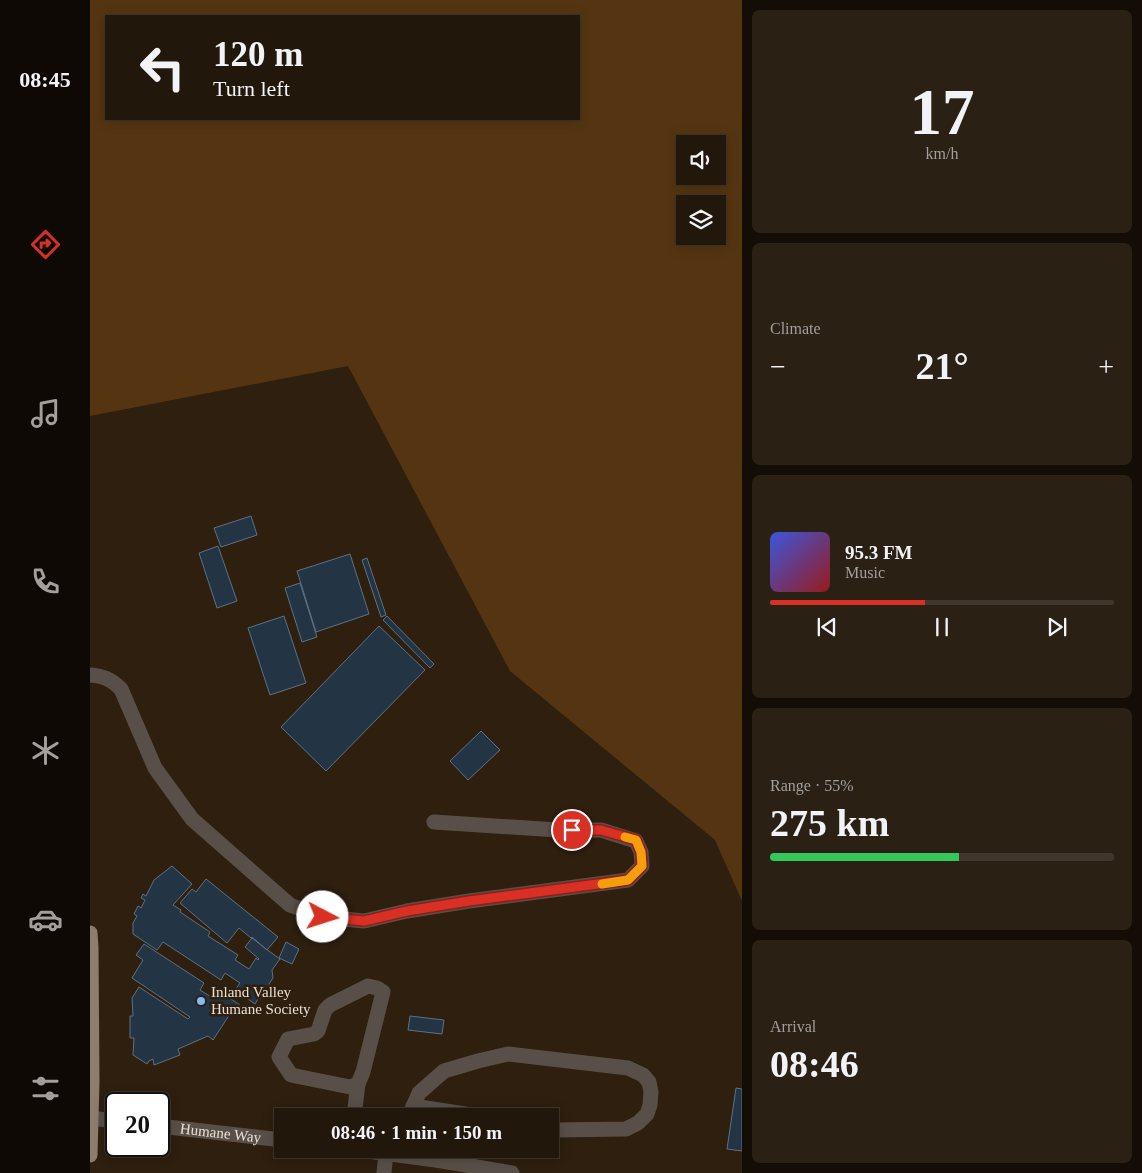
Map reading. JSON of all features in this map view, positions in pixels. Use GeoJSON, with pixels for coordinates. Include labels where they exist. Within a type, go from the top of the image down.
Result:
{"type":"FeatureCollection","features":[{"type":"Feature","properties":{"kind":"main road"},"geometry":{"type":"LineString","coordinates":[[90,933],[90,1155]]}},
{"type":"Feature","properties":{"kind":"street"},"geometry":{"type":"LineString","coordinates":[[90,675],[102,675],[113,681],[121,689],[155,768],[192,819],[290,905],[323,917],[364,921],[407,911],[469,901],[628,880],[642,866],[641,852],[636,840],[601,830],[558,830],[434,822]]}},
{"type":"Feature","properties":{"kind":"street"},"geometry":{"type":"LineString","coordinates":[[355,1108],[358,1084],[363,1072],[384,992],[368,986],[325,1010],[318,1031],[314,1034],[288,1039],[279,1057],[292,1074],[350,1087],[358,1084]]}},
{"type":"Feature","properties":{"kind":"street"},"geometry":{"type":"LineString","coordinates":[[412,1108],[419,1093],[444,1071],[478,1060],[508,1054],[628,1068],[643,1075],[649,1082],[651,1092],[647,1114],[638,1123],[626,1130],[559,1130]]}},
{"type":"Feature","properties":{"kind":"street"},"geometry":{"type":"LineString","coordinates":[[91,1118],[105,1120]]}},
{"type":"Feature","properties":{"kind":"street","name":"Humane Way"},"geometry":{"type":"LineString","coordinates":[[170,1127],[274,1139]]}},
{"type":"Feature","properties":{"kind":"street"},"geometry":{"type":"LineString","coordinates":[[384,1173],[386,1158]]}},
{"type":"Feature","properties":{"kind":"street"},"geometry":{"type":"LineString","coordinates":[[422,1158],[454,1168],[512,1173]]}},
{"type":"Feature","properties":{"kind":"shaded area"},"geometry":{"type":"Polygon","coordinates":[[[90,0],[742,0],[742,901],[715,840],[510,671],[348,366],[90,416],[90,0]]]}},
{"type":"Feature","properties":{"kind":"building"},"geometry":{"type":"Polygon","coordinates":[[[251,516],[257,535],[221,547],[214,528],[251,516]]]}},
{"type":"Feature","properties":{"kind":"building"},"geometry":{"type":"Polygon","coordinates":[[[218,546],[237,601],[217,608],[199,553],[218,546]]]}},
{"type":"Feature","properties":{"kind":"building"},"geometry":{"type":"Polygon","coordinates":[[[350,554],[369,614],[316,632],[297,571],[350,554]]]}},
{"type":"Feature","properties":{"kind":"building"},"geometry":{"type":"Polygon","coordinates":[[[367,558],[386,615],[381,617],[362,560],[367,558]]]}},
{"type":"Feature","properties":{"kind":"building"},"geometry":{"type":"Polygon","coordinates":[[[300,583],[317,637],[302,642],[285,588],[300,583]]]}},
{"type":"Feature","properties":{"kind":"building"},"geometry":{"type":"Polygon","coordinates":[[[284,616],[306,683],[270,695],[248,628],[284,616]]]}},
{"type":"Feature","properties":{"kind":"building"},"geometry":{"type":"Polygon","coordinates":[[[387,616],[434,664],[430,668],[383,620],[387,616]]]}},
{"type":"Feature","properties":{"kind":"building"},"geometry":{"type":"Polygon","coordinates":[[[379,626],[425,670],[326,771],[281,727],[379,626]]]}},
{"type":"Feature","properties":{"kind":"building"},"geometry":{"type":"Polygon","coordinates":[[[481,731],[500,750],[468,780],[450,761],[481,731]]]}},
{"type":"Feature","properties":{"kind":"building"},"geometry":{"type":"Polygon","coordinates":[[[172,866],[192,884],[173,905],[181,910],[180,912],[210,932],[208,936],[238,955],[235,960],[249,969],[256,958],[259,959],[245,947],[252,938],[280,959],[272,970],[273,978],[270,985],[255,1004],[235,990],[240,983],[225,973],[221,980],[163,942],[157,950],[133,934],[133,923],[137,916],[134,914],[138,906],[141,908],[145,900],[141,898],[143,894],[146,896],[154,880],[172,866]]]}},
{"type":"Feature","properties":{"kind":"building"},"geometry":{"type":"Polygon","coordinates":[[[206,879],[278,937],[267,950],[239,928],[227,943],[180,903],[192,889],[196,892],[206,879]]]}},
{"type":"Feature","properties":{"kind":"building"},"geometry":{"type":"Polygon","coordinates":[[[286,942],[299,949],[292,964],[279,958],[286,942]]]}},
{"type":"Feature","properties":{"kind":"building","name":"Inland Valley Humane Society"},"geometry":{"type":"Polygon","coordinates":[[[144,944],[204,983],[200,990],[211,997],[216,989],[240,1005],[233,1016],[230,1014],[213,1040],[208,1036],[178,1049],[180,1055],[154,1065],[153,1059],[147,1064],[133,1055],[134,1038],[130,1038],[130,1016],[133,1016],[132,998],[139,987],[188,1019],[190,1017],[132,978],[143,960],[136,955],[144,944]]]}},
{"type":"Feature","properties":{"kind":"building"},"geometry":{"type":"Polygon","coordinates":[[[410,1016],[444,1020],[442,1034],[408,1030],[410,1016]]]}},
{"type":"Feature","properties":{"kind":"building"},"geometry":{"type":"Polygon","coordinates":[[[736,1088],[742,1089],[742,1151],[727,1149],[736,1088]]]}},
{"type":"Feature","properties":{"kind":"slow traffic"},"geometry":{"type":"LineString","coordinates":[[602,884],[628,880],[642,866],[641,852],[636,840],[625,837]]}},
{"type":"Feature","properties":{"kind":"place","name":"Inland Valley Humane Society"},"geometry":{"type":"Point","coordinates":[201,1001]}},
{"type":"Feature","properties":{"kind":"route"},"geometry":{"type":"LineString","coordinates":[[323,917],[364,921],[407,911],[469,901],[628,880],[642,866],[641,852],[636,840],[601,830],[572,830]]}}]}
